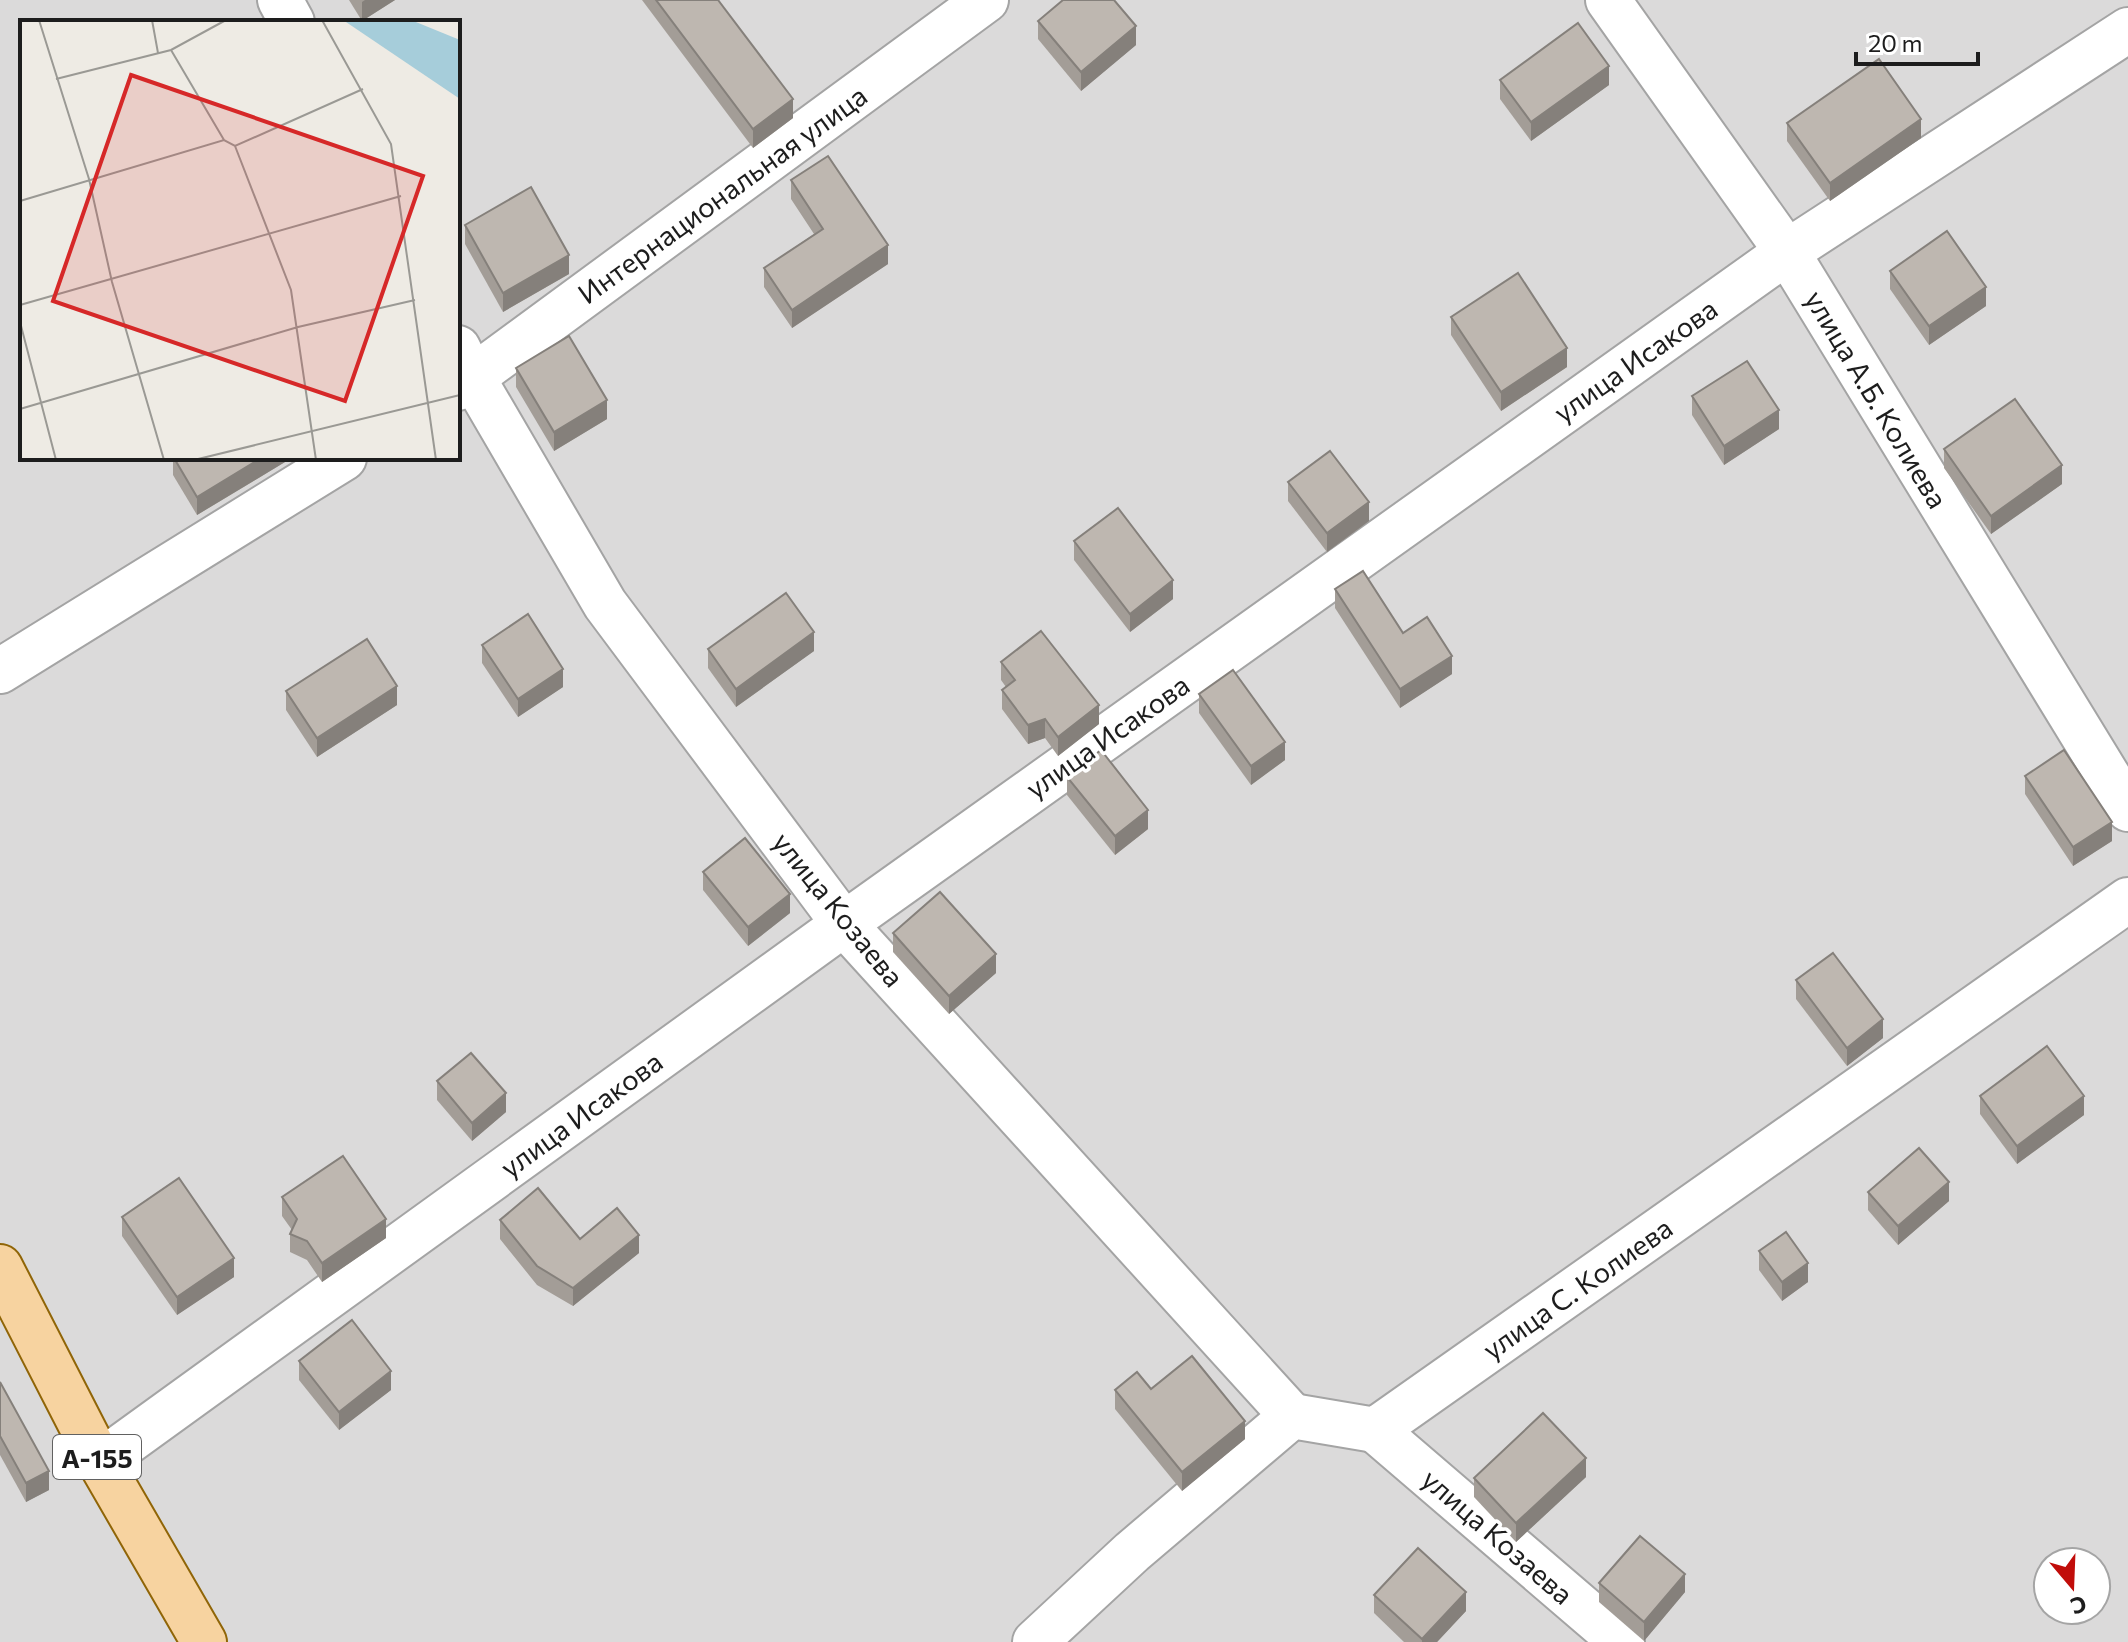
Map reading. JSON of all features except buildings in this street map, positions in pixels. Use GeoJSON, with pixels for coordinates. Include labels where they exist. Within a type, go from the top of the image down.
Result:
{"type":"FeatureCollection","features":[{"type":"Feature","properties":{"kind":"main road","name":"А-155"},"geometry":{"type":"LineString","coordinates":[[0,1267],[100,1462],[204,1642]]}},
{"type":"Feature","properties":{"kind":"street"},"geometry":{"type":"LineString","coordinates":[[280,0],[291,20]]}},
{"type":"Feature","properties":{"kind":"street","name":"Интернациональная улица"},"geometry":{"type":"LineString","coordinates":[[463,371],[986,0]]}},
{"type":"Feature","properties":{"kind":"street","name":"улица А.Б. Колиева"},"geometry":{"type":"LineString","coordinates":[[1608,0],[1787,252],[2128,809]]}},
{"type":"Feature","properties":{"kind":"street","name":"улица Исакова"},"geometry":{"type":"LineString","coordinates":[[100,1462],[844,924],[1787,252],[2128,30]]}},
{"type":"Feature","properties":{"kind":"street","name":"улица Козаева"},"geometry":{"type":"LineString","coordinates":[[463,371],[605,604],[844,924],[1292,1416]]}},
{"type":"Feature","properties":{"kind":"street"},"geometry":{"type":"LineString","coordinates":[[0,671],[341,460]]}},
{"type":"Feature","properties":{"kind":"street","name":"улица С. Колиева"},"geometry":{"type":"LineString","coordinates":[[1375,1430],[2128,900]]}},
{"type":"Feature","properties":{"kind":"street"},"geometry":{"type":"LineString","coordinates":[[1035,1642],[1132,1552],[1292,1416],[1375,1430]]}},
{"type":"Feature","properties":{"kind":"street","name":"улица Козаева"},"geometry":{"type":"LineString","coordinates":[[1375,1430],[1622,1642]]}},
{"type":"Feature","properties":{"kind":"shaded area"},"geometry":{"type":"Polygon","coordinates":[[[0,0],[2128,0],[2128,1642],[0,1642],[0,0]]]}}]}
